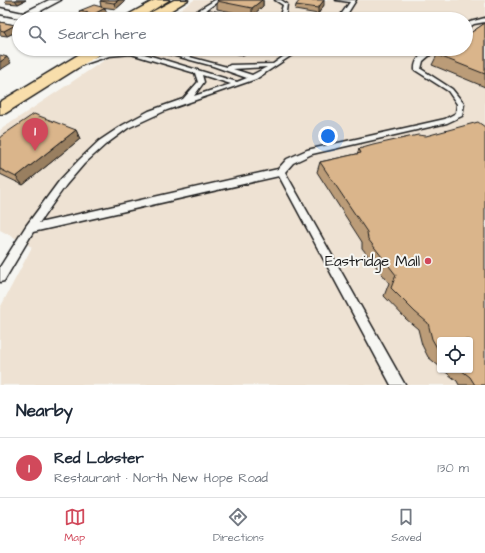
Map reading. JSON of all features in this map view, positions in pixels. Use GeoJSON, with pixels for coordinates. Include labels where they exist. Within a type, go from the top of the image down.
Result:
{"type":"FeatureCollection","features":[{"type":"Feature","properties":{"kind":"main road"},"geometry":{"type":"LineString","coordinates":[[142,12],[163,0]]}},
{"type":"Feature","properties":{"kind":"main road"},"geometry":{"type":"LineString","coordinates":[[161,12],[182,0]]}},
{"type":"Feature","properties":{"kind":"main road"},"geometry":{"type":"LineString","coordinates":[[0,96],[66,56]]}},
{"type":"Feature","properties":{"kind":"main road"},"geometry":{"type":"LineString","coordinates":[[0,109],[86,56]]}},
{"type":"Feature","properties":{"kind":"street"},"geometry":{"type":"LineString","coordinates":[[32,12],[56,0]]}},
{"type":"Feature","properties":{"kind":"street"},"geometry":{"type":"LineString","coordinates":[[0,11],[12,14]]}},
{"type":"Feature","properties":{"kind":"lane"},"geometry":{"type":"LineString","coordinates":[[198,12],[218,0]]}},
{"type":"Feature","properties":{"kind":"lane"},"geometry":{"type":"LineString","coordinates":[[277,0],[283,2],[284,4],[283,12]]}},
{"type":"Feature","properties":{"kind":"lane"},"geometry":{"type":"LineString","coordinates":[[338,0],[354,1]]}},
{"type":"Feature","properties":{"kind":"lane"},"geometry":{"type":"LineString","coordinates":[[346,12],[354,1]]}},
{"type":"Feature","properties":{"kind":"lane"},"geometry":{"type":"LineString","coordinates":[[201,10],[210,12]]}},
{"type":"Feature","properties":{"kind":"lane"},"geometry":{"type":"LineString","coordinates":[[473,23],[485,20]]}},
{"type":"Feature","properties":{"kind":"lane"},"geometry":{"type":"LineString","coordinates":[[65,69],[102,56]]}},
{"type":"Feature","properties":{"kind":"lane"},"geometry":{"type":"LineString","coordinates":[[150,56],[238,84]]}},
{"type":"Feature","properties":{"kind":"lane"},"geometry":{"type":"LineString","coordinates":[[180,56],[215,65],[254,78]]}},
{"type":"Feature","properties":{"kind":"lane"},"geometry":{"type":"LineString","coordinates":[[0,277],[29,229],[70,172],[94,149],[131,123],[152,113],[254,78],[287,56]]}},
{"type":"Feature","properties":{"kind":"lane"},"geometry":{"type":"LineString","coordinates":[[29,229],[281,172],[290,161],[310,152],[447,121],[459,114],[461,104],[450,90],[418,70],[417,66],[420,60],[425,56]]}},
{"type":"Feature","properties":{"kind":"lane"},"geometry":{"type":"LineString","coordinates":[[215,65],[247,67],[274,64]]}},
{"type":"Feature","properties":{"kind":"lane"},"geometry":{"type":"LineString","coordinates":[[184,102],[199,86],[201,78],[198,71]]}},
{"type":"Feature","properties":{"kind":"lane"},"geometry":{"type":"LineString","coordinates":[[281,172],[398,385]]}},
{"type":"Feature","properties":{"kind":"shaded area"},"geometry":{"type":"Polygon","coordinates":[[[194,0],[485,0],[485,385],[0,385],[0,308],[32,247],[0,230],[0,130],[111,56],[473,56],[473,12],[176,12],[194,0]]]}},
{"type":"Feature","properties":{"kind":"building"},"geometry":{"type":"Polygon","coordinates":[[[119,0],[114,3],[100,1],[119,0]]]}},
{"type":"Feature","properties":{"kind":"building"},"geometry":{"type":"Polygon","coordinates":[[[262,0],[252,8],[217,1],[262,0]]]}},
{"type":"Feature","properties":{"kind":"building"},"geometry":{"type":"Polygon","coordinates":[[[300,0],[324,0],[318,8],[296,5],[300,0]]]}},
{"type":"Feature","properties":{"kind":"building"},"geometry":{"type":"Polygon","coordinates":[[[94,5],[105,8],[98,12],[79,11],[94,5]]]}},
{"type":"Feature","properties":{"kind":"building"},"geometry":{"type":"Polygon","coordinates":[[[0,22],[12,24],[12,27],[4,31],[0,30],[0,22]]]}},
{"type":"Feature","properties":{"kind":"building"},"geometry":{"type":"Polygon","coordinates":[[[485,23],[485,74],[440,56],[473,56],[473,31],[485,23]]]}},
{"type":"Feature","properties":{"kind":"building"},"geometry":{"type":"Polygon","coordinates":[[[0,55],[7,57],[0,62],[0,55]]]}},
{"type":"Feature","properties":{"kind":"building"},"geometry":{"type":"Polygon","coordinates":[[[34,114],[76,130],[16,177],[0,169],[0,137],[34,114]]]}},
{"type":"Feature","properties":{"kind":"building","name":"Eastridge Mall"},"geometry":{"type":"Polygon","coordinates":[[[478,122],[485,127],[485,385],[475,385],[470,377],[465,373],[473,373],[473,337],[437,337],[437,348],[432,339],[428,323],[391,288],[396,275],[368,239],[367,232],[320,162],[361,153],[359,149],[373,145],[418,135],[426,136],[478,122]]]}},
{"type":"Feature","properties":{"kind":"place","name":"Red Lobster"},"geometry":{"type":"Point","coordinates":[35,151]}},
{"type":"Feature","properties":{"kind":"place","name":"Eastridge Mall"},"geometry":{"type":"Point","coordinates":[428,261]}}]}
